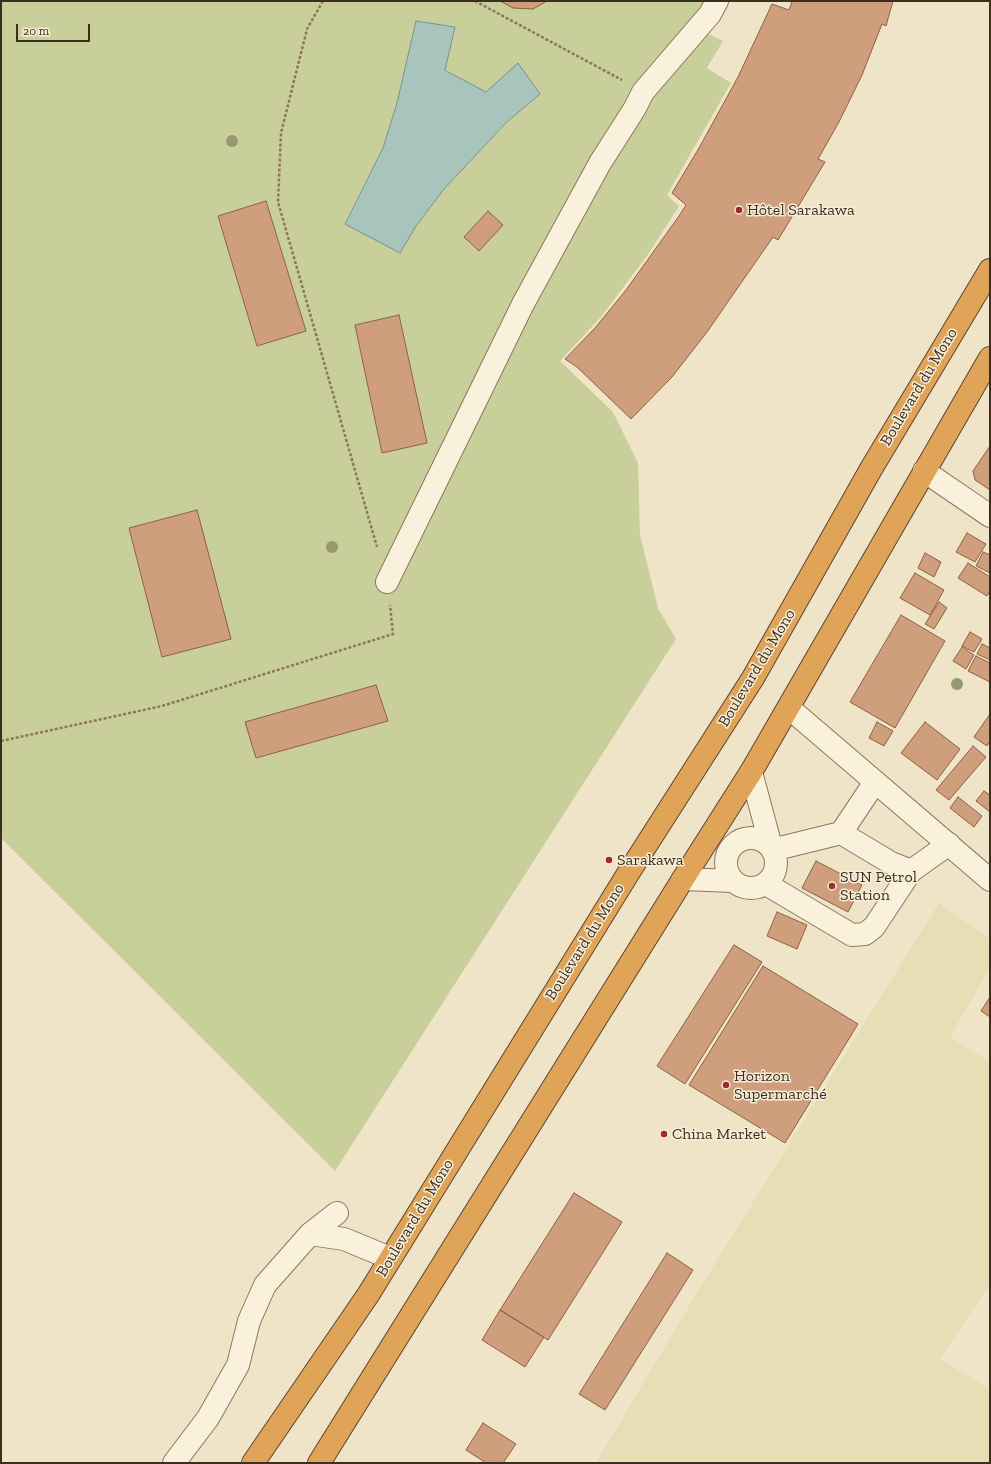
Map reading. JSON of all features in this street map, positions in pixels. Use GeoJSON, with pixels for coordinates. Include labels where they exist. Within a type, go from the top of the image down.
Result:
{"type":"FeatureCollection","features":[{"type":"Feature","properties":{"kind":"highway","name":"Boulevard du Mono"},"geometry":{"type":"LineString","coordinates":[[253,1463],[368,1295],[629,872],[752,678],[871,469],[990,270]]}},
{"type":"Feature","properties":{"kind":"highway"},"geometry":{"type":"LineString","coordinates":[[319,1463],[751,772],[990,358]]}},
{"type":"Feature","properties":{"kind":"street"},"geometry":{"type":"LineString","coordinates":[[386,582],[523,304],[600,163],[644,92],[710,14],[717,1]]}},
{"type":"Feature","properties":{"kind":"street"},"geometry":{"type":"LineString","coordinates":[[924,472],[990,516]]}},
{"type":"Feature","properties":{"kind":"street"},"geometry":{"type":"LineString","coordinates":[[789,708],[990,880]]}},
{"type":"Feature","properties":{"kind":"street"},"geometry":{"type":"LineString","coordinates":[[683,879],[733,881],[749,888],[757,888],[766,884],[773,875],[776,867],[775,858],[751,772]]}},
{"type":"Feature","properties":{"kind":"street"},"geometry":{"type":"LineString","coordinates":[[772,850],[841,833],[875,782]]}},
{"type":"Feature","properties":{"kind":"street"},"geometry":{"type":"LineString","coordinates":[[841,833],[891,862],[911,871]]}},
{"type":"Feature","properties":{"kind":"street"},"geometry":{"type":"LineString","coordinates":[[733,881],[729,875],[726,863],[730,851],[735,844],[749,839],[758,839],[766,843],[772,850]]}},
{"type":"Feature","properties":{"kind":"street"},"geometry":{"type":"LineString","coordinates":[[766,884],[852,935],[865,934],[874,927],[911,871],[949,844]]}},
{"type":"Feature","properties":{"kind":"street"},"geometry":{"type":"LineString","coordinates":[[174,1463],[208,1418],[238,1365],[249,1321],[265,1285],[310,1234],[337,1213]]}},
{"type":"Feature","properties":{"kind":"street"},"geometry":{"type":"LineString","coordinates":[[310,1234],[344,1239],[390,1258]]}},
{"type":"Feature","properties":{"kind":"path"},"geometry":{"type":"LineString","coordinates":[[1,741],[162,706],[393,634],[386,582],[278,202],[281,133],[307,29],[323,1]]}},
{"type":"Feature","properties":{"kind":"path"},"geometry":{"type":"LineString","coordinates":[[475,1],[644,92]]}},
{"type":"Feature","properties":{"kind":"shaded area"},"geometry":{"type":"Polygon","coordinates":[[[939,903],[990,939],[990,967],[950,1037],[990,1062],[990,1284],[940,1359],[990,1389],[990,1463],[596,1463],[698,1291],[939,903]]]}},
{"type":"Feature","properties":{"kind":"green space"},"geometry":{"type":"Polygon","coordinates":[[[1,1],[706,1],[692,26],[723,41],[707,68],[731,83],[667,195],[679,206],[647,256],[600,318],[560,361],[613,412],[638,463],[640,535],[658,608],[676,639],[335,1171],[1,838],[1,1]],[[416,21],[397,103],[383,148],[345,223],[400,252],[416,226],[444,189],[507,123],[540,94],[486,92],[445,69],[455,27],[416,21]],[[266,201],[218,216],[257,346],[306,331],[266,201]],[[399,315],[355,325],[382,453],[427,443],[399,315]],[[197,510],[129,528],[162,657],[230,639],[197,510]],[[376,685],[246,722],[256,758],[388,721],[376,685]]]}},
{"type":"Feature","properties":{"kind":"water"},"geometry":{"type":"Polygon","coordinates":[[[416,21],[455,27],[445,70],[486,92],[518,63],[540,94],[506,123],[444,189],[416,226],[400,253],[345,224],[383,148],[397,103],[416,21]]]}},
{"type":"Feature","properties":{"kind":"building"},"geometry":{"type":"Polygon","coordinates":[[[500,1],[547,1],[533,9],[513,8],[500,1]]]}},
{"type":"Feature","properties":{"kind":"building","name":"Hôtel Sarakawa"},"geometry":{"type":"Polygon","coordinates":[[[792,1],[893,1],[886,26],[882,24],[862,75],[839,122],[818,159],[825,162],[778,240],[773,237],[707,332],[672,377],[631,419],[577,367],[565,359],[595,328],[626,290],[686,205],[672,193],[699,148],[738,77],[772,4],[789,10],[792,1]]]}},
{"type":"Feature","properties":{"kind":"building"},"geometry":{"type":"Polygon","coordinates":[[[266,201],[306,331],[257,346],[218,216],[266,201]]]}},
{"type":"Feature","properties":{"kind":"building"},"geometry":{"type":"Polygon","coordinates":[[[488,211],[503,225],[479,251],[464,237],[488,211]]]}},
{"type":"Feature","properties":{"kind":"building"},"geometry":{"type":"Polygon","coordinates":[[[399,315],[427,443],[382,453],[355,325],[399,315]]]}},
{"type":"Feature","properties":{"kind":"building"},"geometry":{"type":"Polygon","coordinates":[[[990,446],[990,490],[975,480],[973,471],[990,446]]]}},
{"type":"Feature","properties":{"kind":"building"},"geometry":{"type":"Polygon","coordinates":[[[197,510],[231,639],[162,657],[129,528],[197,510]]]}},
{"type":"Feature","properties":{"kind":"building"},"geometry":{"type":"Polygon","coordinates":[[[967,533],[986,544],[975,562],[956,552],[967,533]]]}},
{"type":"Feature","properties":{"kind":"building"},"geometry":{"type":"Polygon","coordinates":[[[983,552],[990,555],[990,573],[976,566],[983,552]]]}},
{"type":"Feature","properties":{"kind":"building"},"geometry":{"type":"Polygon","coordinates":[[[925,553],[941,562],[934,577],[918,568],[925,553]]]}},
{"type":"Feature","properties":{"kind":"building"},"geometry":{"type":"Polygon","coordinates":[[[968,563],[990,577],[990,591],[987,596],[958,578],[968,563]]]}},
{"type":"Feature","properties":{"kind":"building"},"geometry":{"type":"Polygon","coordinates":[[[915,573],[944,590],[930,615],[900,598],[915,573]]]}},
{"type":"Feature","properties":{"kind":"building"},"geometry":{"type":"Polygon","coordinates":[[[939,602],[947,608],[934,629],[925,624],[939,602]]]}},
{"type":"Feature","properties":{"kind":"building"},"geometry":{"type":"Polygon","coordinates":[[[901,615],[945,641],[895,728],[850,702],[901,615]]]}},
{"type":"Feature","properties":{"kind":"building"},"geometry":{"type":"Polygon","coordinates":[[[970,632],[982,639],[974,652],[962,646],[970,632]]]}},
{"type":"Feature","properties":{"kind":"building"},"geometry":{"type":"Polygon","coordinates":[[[982,644],[990,648],[990,660],[977,654],[982,644]]]}},
{"type":"Feature","properties":{"kind":"building"},"geometry":{"type":"Polygon","coordinates":[[[962,647],[974,655],[966,669],[953,661],[962,647]]]}},
{"type":"Feature","properties":{"kind":"building"},"geometry":{"type":"Polygon","coordinates":[[[976,656],[990,663],[990,682],[968,671],[976,656]]]}},
{"type":"Feature","properties":{"kind":"building"},"geometry":{"type":"Polygon","coordinates":[[[376,685],[388,721],[256,758],[245,722],[376,685]]]}},
{"type":"Feature","properties":{"kind":"building"},"geometry":{"type":"Polygon","coordinates":[[[990,714],[990,741],[987,746],[974,737],[990,714]]]}},
{"type":"Feature","properties":{"kind":"building"},"geometry":{"type":"Polygon","coordinates":[[[877,722],[893,731],[884,746],[869,738],[877,722]]]}},
{"type":"Feature","properties":{"kind":"building"},"geometry":{"type":"Polygon","coordinates":[[[925,722],[960,749],[937,780],[901,753],[925,722]]]}},
{"type":"Feature","properties":{"kind":"building"},"geometry":{"type":"Polygon","coordinates":[[[973,746],[986,757],[949,800],[936,790],[973,746]]]}},
{"type":"Feature","properties":{"kind":"building"},"geometry":{"type":"Polygon","coordinates":[[[984,791],[990,795],[990,812],[976,801],[984,791]]]}},
{"type":"Feature","properties":{"kind":"building"},"geometry":{"type":"Polygon","coordinates":[[[958,797],[982,816],[974,827],[950,808],[958,797]]]}},
{"type":"Feature","properties":{"kind":"building","name":"SUN Petrol Station"},"geometry":{"type":"Polygon","coordinates":[[[816,861],[862,885],[848,912],[802,888],[816,861]]]}},
{"type":"Feature","properties":{"kind":"building"},"geometry":{"type":"Polygon","coordinates":[[[777,912],[807,925],[797,949],[767,936],[777,912]]]}},
{"type":"Feature","properties":{"kind":"building"},"geometry":{"type":"Polygon","coordinates":[[[734,945],[762,962],[685,1084],[657,1066],[734,945]]]}},
{"type":"Feature","properties":{"kind":"building"},"geometry":{"type":"Polygon","coordinates":[[[763,966],[858,1024],[785,1143],[689,1085],[763,966]]]}},
{"type":"Feature","properties":{"kind":"building"},"geometry":{"type":"Polygon","coordinates":[[[990,997],[990,1017],[981,1011],[990,997]]]}},
{"type":"Feature","properties":{"kind":"building"},"geometry":{"type":"Polygon","coordinates":[[[574,1193],[622,1222],[548,1340],[500,1310],[574,1193]]]}},
{"type":"Feature","properties":{"kind":"building"},"geometry":{"type":"Polygon","coordinates":[[[667,1253],[693,1270],[605,1410],[579,1394],[667,1253]]]}},
{"type":"Feature","properties":{"kind":"building"},"geometry":{"type":"Polygon","coordinates":[[[500,1310],[544,1337],[525,1367],[482,1340],[500,1310]]]}},
{"type":"Feature","properties":{"kind":"building"},"geometry":{"type":"Polygon","coordinates":[[[483,1423],[516,1444],[503,1463],[486,1463],[466,1450],[483,1423]]]}},
{"type":"Feature","properties":{"kind":"place","name":"Hôtel Sarakawa"},"geometry":{"type":"Point","coordinates":[739,210]}},
{"type":"Feature","properties":{"kind":"place","name":"Sarakawa"},"geometry":{"type":"Point","coordinates":[609,860]}},
{"type":"Feature","properties":{"kind":"place","name":"SUN Petrol Station"},"geometry":{"type":"Point","coordinates":[832,886]}},
{"type":"Feature","properties":{"kind":"place","name":"Horizon Supermarché"},"geometry":{"type":"Point","coordinates":[726,1085]}},
{"type":"Feature","properties":{"kind":"place","name":"China Market"},"geometry":{"type":"Point","coordinates":[664,1134]}}]}
